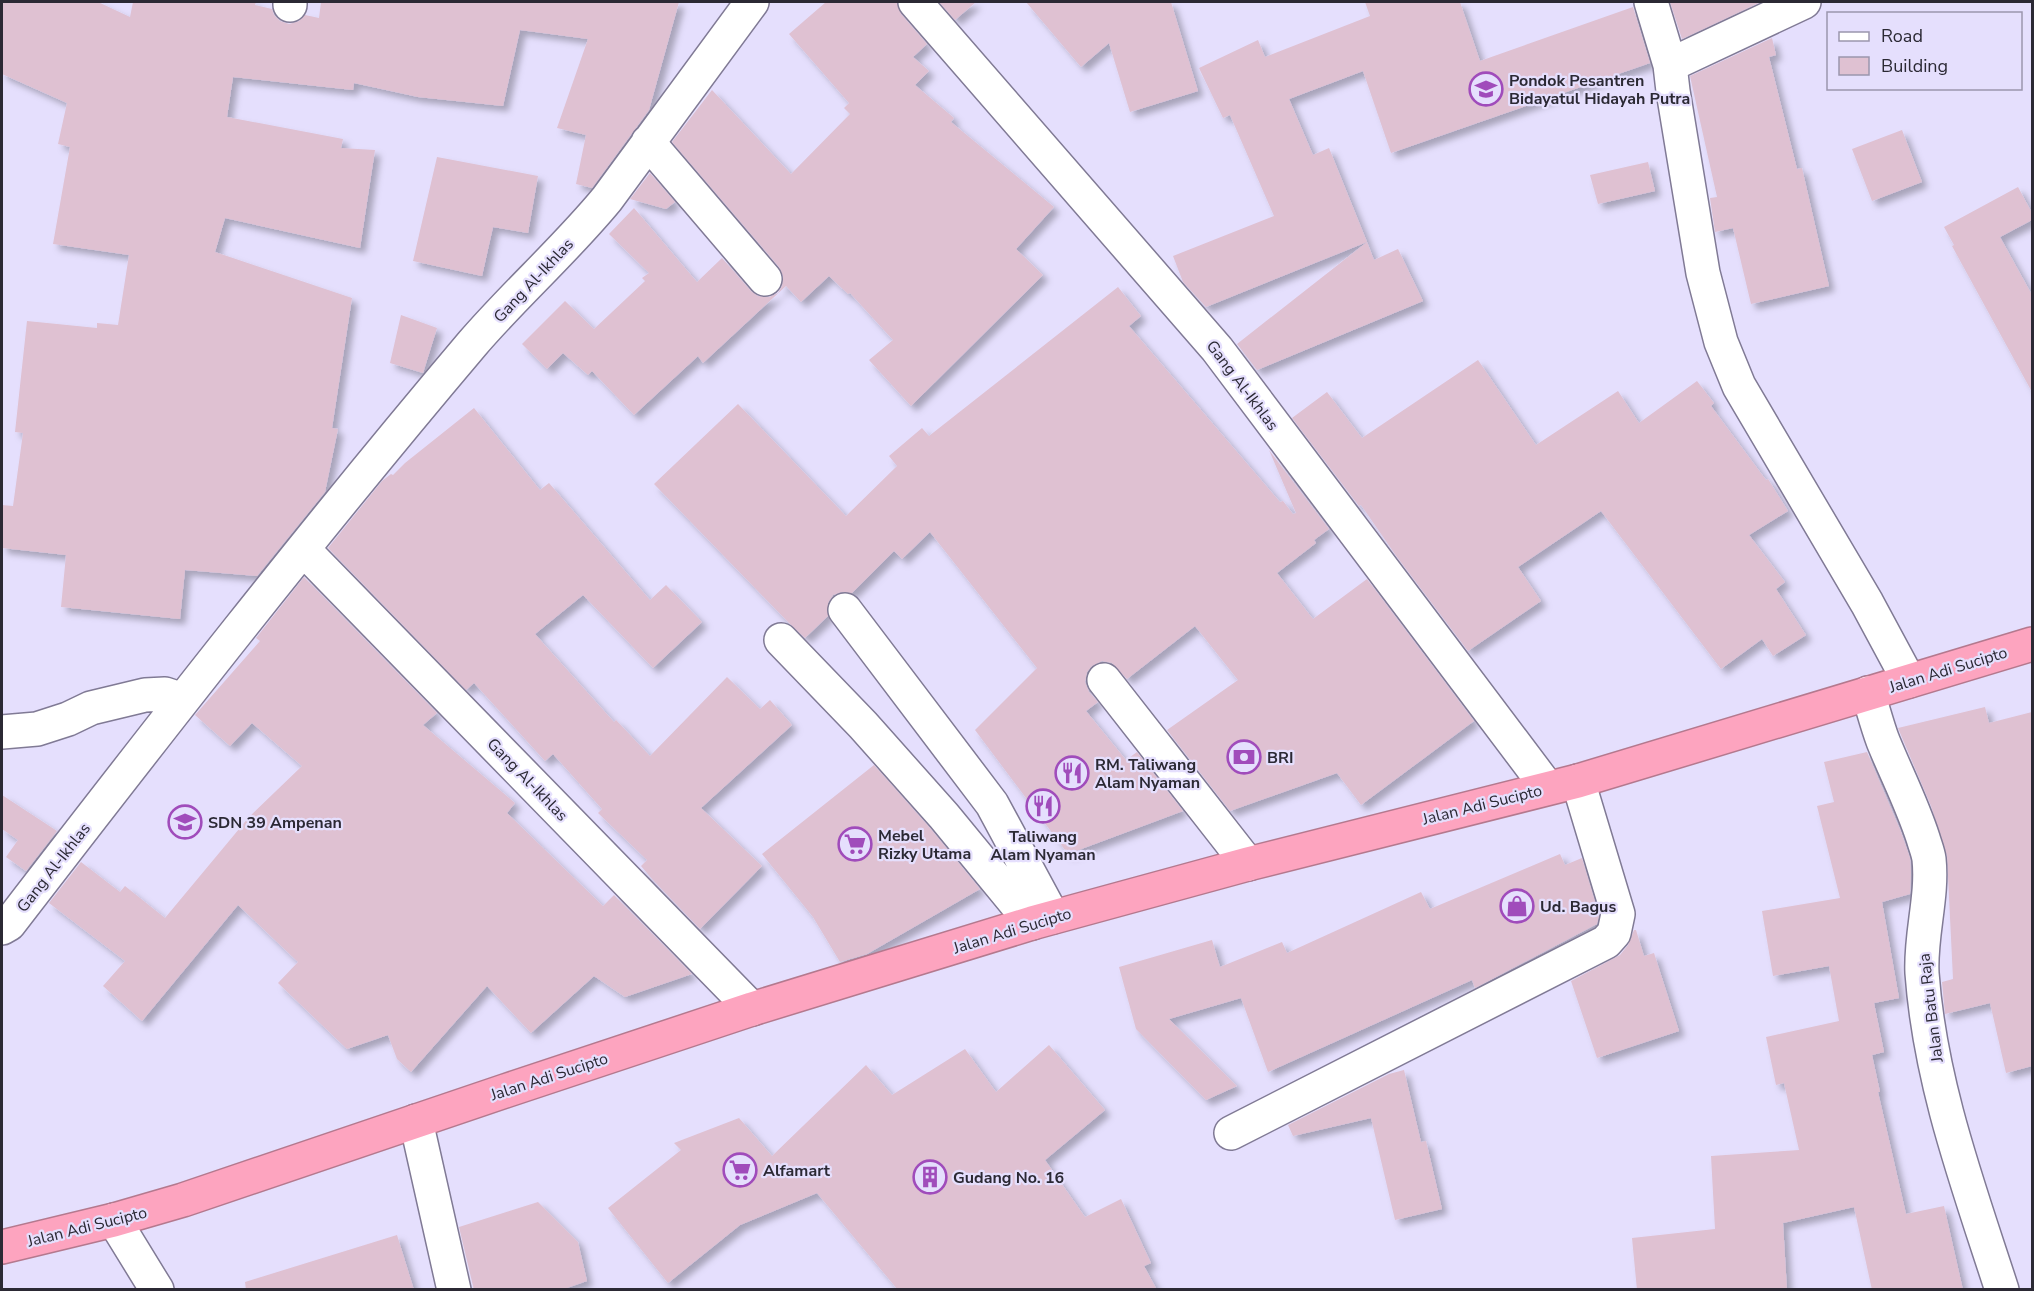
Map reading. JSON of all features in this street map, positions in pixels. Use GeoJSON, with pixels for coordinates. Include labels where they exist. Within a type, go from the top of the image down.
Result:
{"type":"FeatureCollection","features":[{"type":"Feature","properties":{"kind":"highway","name":"Jalan Adi Sucipto"},"geometry":{"type":"LineString","coordinates":[[2,1248],[183,1200],[752,1009],[1042,920],[1248,864],[1546,787],[1578,781],[2032,644]]}},
{"type":"Feature","properties":{"kind":"street","name":"Gang Al-Ikhlas"},"geometry":{"type":"LineString","coordinates":[[2,928],[9,924],[303,549],[473,343],[588,221],[752,2]]}},
{"type":"Feature","properties":{"kind":"street","name":"Gang Al-Ikhlas"},"geometry":{"type":"LineString","coordinates":[[915,2],[1217,349],[1546,787]]}},
{"type":"Feature","properties":{"kind":"street"},"geometry":{"type":"LineString","coordinates":[[1651,2],[1670,65],[1703,273],[1720,342],[1738,386],[1867,603],[1909,681]]}},
{"type":"Feature","properties":{"kind":"street"},"geometry":{"type":"LineString","coordinates":[[1670,65],[1804,2]]}},
{"type":"Feature","properties":{"kind":"street"},"geometry":{"type":"LineString","coordinates":[[648,142],[765,279]]}},
{"type":"Feature","properties":{"kind":"street","name":"Gang Al-Ikhlas"},"geometry":{"type":"LineString","coordinates":[[303,549],[752,1009]]}},
{"type":"Feature","properties":{"kind":"street"},"geometry":{"type":"LineString","coordinates":[[845,610],[992,804],[1042,920]]}},
{"type":"Feature","properties":{"kind":"street"},"geometry":{"type":"LineString","coordinates":[[781,640],[1042,920]]}},
{"type":"Feature","properties":{"kind":"street"},"geometry":{"type":"LineString","coordinates":[[1104,680],[1248,864]]}},
{"type":"Feature","properties":{"kind":"street","name":"Jalan Batu Raja"},"geometry":{"type":"LineString","coordinates":[[1868,693],[1883,740],[1915,813],[1929,858],[1930,886],[1923,929],[1922,972],[1930,1032],[1943,1100],[1967,1187],[2002,1290]]}},
{"type":"Feature","properties":{"kind":"street"},"geometry":{"type":"LineString","coordinates":[[2,732],[37,729],[68,719],[91,708],[145,694],[165,694],[183,700]]}},
{"type":"Feature","properties":{"kind":"street"},"geometry":{"type":"LineString","coordinates":[[1231,1132],[1606,942],[1614,933],[1618,914],[1578,781]]}},
{"type":"Feature","properties":{"kind":"street"},"geometry":{"type":"LineString","coordinates":[[416,1121],[454,1290]]}},
{"type":"Feature","properties":{"kind":"street"},"geometry":{"type":"LineString","coordinates":[[114,1220],[157,1290]]}},
{"type":"Feature","properties":{"kind":"building"},"geometry":{"type":"Polygon","coordinates":[[[2,2],[98,2],[130,17],[133,2],[256,2],[255,5],[272,9],[280,21],[289,24],[299,21],[305,15],[319,18],[321,2],[679,2],[649,110],[592,188],[576,184],[586,135],[557,128],[588,39],[520,30],[503,106],[418,97],[354,83],[353,90],[233,77],[227,117],[343,139],[341,148],[375,150],[360,248],[225,218],[215,252],[352,298],[332,428],[338,429],[325,492],[257,576],[185,570],[180,619],[61,607],[66,555],[2,548],[2,505],[13,506],[23,433],[15,432],[27,321],[97,328],[97,323],[118,325],[129,255],[53,244],[70,147],[58,144],[67,103],[2,74],[2,2]]]}},
{"type":"Feature","properties":{"kind":"building"},"geometry":{"type":"Polygon","coordinates":[[[826,2],[897,2],[901,14],[927,44],[913,57],[929,71],[915,85],[954,118],[951,122],[1054,207],[1016,249],[1043,275],[911,406],[869,360],[893,340],[850,293],[848,294],[829,276],[801,302],[786,286],[703,363],[698,356],[634,415],[592,371],[588,375],[563,353],[547,369],[522,344],[565,301],[594,329],[645,281],[642,278],[649,273],[609,234],[634,208],[697,282],[722,258],[758,296],[769,297],[778,293],[782,286],[783,276],[779,267],[672,142],[712,90],[791,174],[850,114],[844,108],[849,103],[789,34],[826,2]]]}},
{"type":"Feature","properties":{"kind":"building"},"geometry":{"type":"Polygon","coordinates":[[[939,2],[976,2],[955,20],[939,2]]]}},
{"type":"Feature","properties":{"kind":"building"},"geometry":{"type":"Polygon","coordinates":[[[1026,2],[1171,2],[1198,91],[1130,112],[1109,43],[1081,67],[1026,2]]]}},
{"type":"Feature","properties":{"kind":"building"},"geometry":{"type":"Polygon","coordinates":[[[1365,2],[1460,2],[1480,61],[1633,7],[1650,63],[1391,153],[1363,71],[1289,99],[1313,155],[1329,148],[1367,242],[1206,307],[1183,282],[1173,256],[1274,216],[1230,115],[1223,118],[1199,68],[1258,40],[1265,57],[1370,16],[1365,2]]]}},
{"type":"Feature","properties":{"kind":"building"},"geometry":{"type":"Polygon","coordinates":[[[1670,2],[1761,2],[1682,39],[1670,2]]]}},
{"type":"Feature","properties":{"kind":"building"},"geometry":{"type":"Polygon","coordinates":[[[1772,38],[1776,55],[1769,57],[1797,169],[1802,168],[1829,286],[1751,304],[1733,228],[1715,232],[1710,198],[1717,197],[1690,76],[1772,38]]]}},
{"type":"Feature","properties":{"kind":"building"},"geometry":{"type":"Polygon","coordinates":[[[1902,130],[1922,182],[1872,201],[1852,149],[1902,130]]]}},
{"type":"Feature","properties":{"kind":"building"},"geometry":{"type":"Polygon","coordinates":[[[437,157],[538,176],[528,233],[493,227],[482,276],[413,261],[437,157]]]}},
{"type":"Feature","properties":{"kind":"building"},"geometry":{"type":"Polygon","coordinates":[[[1648,162],[1655,191],[1598,204],[1590,175],[1648,162]]]}},
{"type":"Feature","properties":{"kind":"building"},"geometry":{"type":"Polygon","coordinates":[[[650,173],[675,202],[666,209],[630,199],[650,173]]]}},
{"type":"Feature","properties":{"kind":"building"},"geometry":{"type":"Polygon","coordinates":[[[2018,187],[2032,213],[2032,220],[2000,237],[2032,295],[2032,392],[1952,246],[1954,245],[1944,227],[2018,187]]]}},
{"type":"Feature","properties":{"kind":"building"},"geometry":{"type":"Polygon","coordinates":[[[1367,242],[1374,260],[1398,249],[1423,301],[1257,370],[1237,344],[1367,242]]]}},
{"type":"Feature","properties":{"kind":"building"},"geometry":{"type":"Polygon","coordinates":[[[1118,287],[1141,316],[1129,326],[1280,502],[1283,501],[1293,514],[1296,513],[1269,450],[1329,529],[1314,540],[1316,543],[1277,573],[1313,619],[1367,579],[1474,721],[1361,805],[1337,773],[1230,811],[1167,730],[1238,680],[1195,626],[1127,679],[1112,663],[1102,661],[1092,666],[1087,672],[1085,682],[1089,692],[1098,702],[1086,711],[1126,760],[1137,752],[1183,811],[1068,854],[975,730],[1037,668],[930,532],[902,559],[894,551],[852,593],[842,592],[833,595],[828,603],[828,616],[805,638],[654,484],[738,404],[846,516],[897,466],[889,456],[922,428],[929,436],[1118,287]]]}},
{"type":"Feature","properties":{"kind":"building"},"geometry":{"type":"Polygon","coordinates":[[[401,315],[437,328],[423,373],[390,363],[401,315]]]}},
{"type":"Feature","properties":{"kind":"building"},"geometry":{"type":"Polygon","coordinates":[[[1478,360],[1536,445],[1618,391],[1639,423],[1697,381],[1714,403],[1711,406],[1766,480],[1768,479],[1788,511],[1749,535],[1785,582],[1776,589],[1806,635],[1773,656],[1762,639],[1721,669],[1601,511],[1518,567],[1541,601],[1468,651],[1361,505],[1359,506],[1292,418],[1327,392],[1362,438],[1478,360]]]}},
{"type":"Feature","properties":{"kind":"building"},"geometry":{"type":"Polygon","coordinates":[[[474,408],[540,490],[549,483],[650,600],[666,585],[702,622],[653,668],[583,595],[535,634],[614,722],[616,720],[650,756],[727,677],[760,709],[770,700],[792,725],[701,808],[762,866],[700,929],[641,866],[647,860],[598,813],[602,809],[553,754],[545,761],[474,683],[466,690],[328,548],[382,481],[391,474],[393,475],[474,408]]]}},
{"type":"Feature","properties":{"kind":"building"},"geometry":{"type":"Polygon","coordinates":[[[304,577],[437,713],[423,725],[515,803],[507,813],[603,906],[614,895],[692,974],[625,997],[594,976],[531,1033],[487,986],[411,1072],[397,1059],[388,1035],[347,1049],[278,983],[298,962],[238,905],[142,1021],[103,986],[125,961],[49,903],[81,862],[120,892],[125,886],[165,918],[249,817],[302,766],[252,723],[230,746],[195,715],[260,641],[256,638],[304,577]]]}},
{"type":"Feature","properties":{"kind":"building"},"geometry":{"type":"Polygon","coordinates":[[[1985,707],[1989,723],[2032,712],[2032,1066],[2006,1073],[1990,1003],[1945,1014],[1942,982],[1953,979],[1947,856],[1931,806],[1898,728],[1985,707]]]}},
{"type":"Feature","properties":{"kind":"building"},"geometry":{"type":"Polygon","coordinates":[[[1867,752],[1901,832],[1910,858],[1911,873],[1910,894],[1882,902],[1899,998],[1874,1003],[1884,1052],[1872,1055],[1880,1092],[1878,1092],[1906,1214],[1944,1206],[1963,1290],[1872,1290],[1854,1207],[1783,1223],[1787,1290],[1637,1290],[1632,1238],[1715,1229],[1711,1156],[1799,1150],[1784,1083],[1776,1085],[1766,1037],[1839,1021],[1829,966],[1773,976],[1762,911],[1840,898],[1817,806],[1834,802],[1824,762],[1867,752]]]}},
{"type":"Feature","properties":{"kind":"building","name":"Mebel Rizky Utama"},"geometry":{"type":"Polygon","coordinates":[[[874,765],[980,889],[867,954],[840,962],[813,917],[762,854],[874,765]]]}},
{"type":"Feature","properties":{"kind":"building"},"geometry":{"type":"Polygon","coordinates":[[[2,795],[57,831],[26,871],[6,857],[18,840],[2,829],[2,795]]]}},
{"type":"Feature","properties":{"kind":"building"},"geometry":{"type":"Polygon","coordinates":[[[1560,854],[1565,865],[1582,858],[1599,915],[1597,924],[1475,988],[1472,980],[1268,1072],[1241,998],[1169,1019],[1237,1086],[1206,1100],[1136,1029],[1119,967],[1212,940],[1220,967],[1282,942],[1287,953],[1421,892],[1430,909],[1560,854]]]}},
{"type":"Feature","properties":{"kind":"building"},"geometry":{"type":"Polygon","coordinates":[[[1636,930],[1644,956],[1654,953],[1679,1031],[1597,1058],[1571,981],[1620,955],[1628,945],[1636,930]]]}},
{"type":"Feature","properties":{"kind":"building"},"geometry":{"type":"Polygon","coordinates":[[[1049,1045],[1105,1110],[1045,1160],[1085,1217],[1121,1199],[1151,1263],[1144,1266],[1157,1290],[898,1290],[817,1193],[740,1225],[668,1283],[608,1208],[681,1150],[674,1143],[739,1118],[772,1156],[866,1065],[892,1095],[965,1049],[996,1092],[1049,1045]]]}},
{"type":"Feature","properties":{"kind":"building"},"geometry":{"type":"Polygon","coordinates":[[[1404,1070],[1421,1142],[1426,1141],[1442,1209],[1395,1220],[1371,1118],[1293,1136],[1288,1125],[1389,1074],[1404,1070]]]}},
{"type":"Feature","properties":{"kind":"building"},"geometry":{"type":"Polygon","coordinates":[[[538,1202],[578,1242],[587,1281],[561,1290],[474,1290],[459,1227],[538,1202]]]}},
{"type":"Feature","properties":{"kind":"building"},"geometry":{"type":"Polygon","coordinates":[[[397,1235],[414,1290],[246,1290],[245,1282],[397,1235]]]}},
{"type":"Feature","properties":{"kind":"place","name":"Pondok Pesantren Bidayatul Hidayah Putra"},"geometry":{"type":"Point","coordinates":[1486,89]}},
{"type":"Feature","properties":{"kind":"place","name":"BRI"},"geometry":{"type":"Point","coordinates":[1244,757]}},
{"type":"Feature","properties":{"kind":"place","name":"RM. Taliwang Alam Nyaman"},"geometry":{"type":"Point","coordinates":[1072,773]}},
{"type":"Feature","properties":{"kind":"place","name":"Taliwang Alam Nyaman"},"geometry":{"type":"Point","coordinates":[1043,806]}},
{"type":"Feature","properties":{"kind":"place","name":"SDN 39 Ampenan"},"geometry":{"type":"Point","coordinates":[185,822]}},
{"type":"Feature","properties":{"kind":"place","name":"Mebel Rizky Utama"},"geometry":{"type":"Point","coordinates":[855,844]}},
{"type":"Feature","properties":{"kind":"place","name":"Ud. Bagus"},"geometry":{"type":"Point","coordinates":[1517,906]}},
{"type":"Feature","properties":{"kind":"place","name":"Alfamart"},"geometry":{"type":"Point","coordinates":[740,1170]}},
{"type":"Feature","properties":{"kind":"place","name":"Gudang No. 16"},"geometry":{"type":"Point","coordinates":[930,1177]}}]}
